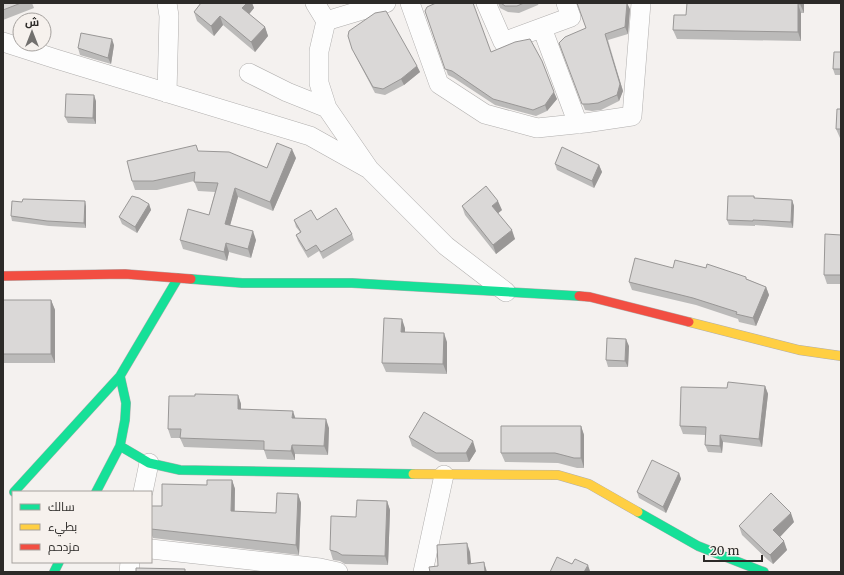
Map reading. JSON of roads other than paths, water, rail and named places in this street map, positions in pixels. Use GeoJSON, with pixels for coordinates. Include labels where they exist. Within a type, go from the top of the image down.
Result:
{"type":"FeatureCollection","features":[{"type":"Feature","properties":{"kind":"street"},"geometry":{"type":"LineString","coordinates":[[167,3],[169,16],[167,93]]}},
{"type":"Feature","properties":{"kind":"street"},"geometry":{"type":"LineString","coordinates":[[315,3],[326,21],[319,51],[318,83],[327,108],[369,169],[446,246],[506,292]]}},
{"type":"Feature","properties":{"kind":"street"},"geometry":{"type":"LineString","coordinates":[[326,21],[386,3]]}},
{"type":"Feature","properties":{"kind":"street"},"geometry":{"type":"LineString","coordinates":[[410,3],[439,84],[485,114],[537,128],[632,116],[641,3]]}},
{"type":"Feature","properties":{"kind":"street"},"geometry":{"type":"LineString","coordinates":[[486,3],[503,42],[571,17],[566,3]]}},
{"type":"Feature","properties":{"kind":"street"},"geometry":{"type":"LineString","coordinates":[[542,28],[578,124]]}},
{"type":"Feature","properties":{"kind":"street"},"geometry":{"type":"LineString","coordinates":[[3,42],[310,136],[369,169]]}},
{"type":"Feature","properties":{"kind":"street"},"geometry":{"type":"LineString","coordinates":[[249,73],[287,92],[327,108]]}},
{"type":"Feature","properties":{"kind":"street"},"geometry":{"type":"LineString","coordinates":[[3,276],[125,274],[242,283],[352,283],[590,296],[799,350],[841,356]]}},
{"type":"Feature","properties":{"kind":"street"},"geometry":{"type":"LineString","coordinates":[[15,491],[120,376],[178,278]]}},
{"type":"Feature","properties":{"kind":"street"},"geometry":{"type":"LineString","coordinates":[[97,491],[120,446],[125,420],[126,403],[120,376]]}},
{"type":"Feature","properties":{"kind":"street"},"geometry":{"type":"LineString","coordinates":[[120,446],[148,463],[180,470],[444,475],[558,475],[589,484],[698,546],[764,572]]}},
{"type":"Feature","properties":{"kind":"street"},"geometry":{"type":"LineString","coordinates":[[143,491],[148,463]]}},
{"type":"Feature","properties":{"kind":"street"},"geometry":{"type":"LineString","coordinates":[[422,572],[444,475]]}},
{"type":"Feature","properties":{"kind":"street"},"geometry":{"type":"LineString","coordinates":[[152,550],[320,568],[338,572]]}},
{"type":"Feature","properties":{"kind":"street"},"geometry":{"type":"LineString","coordinates":[[54,572],[58,563]]}}]}
